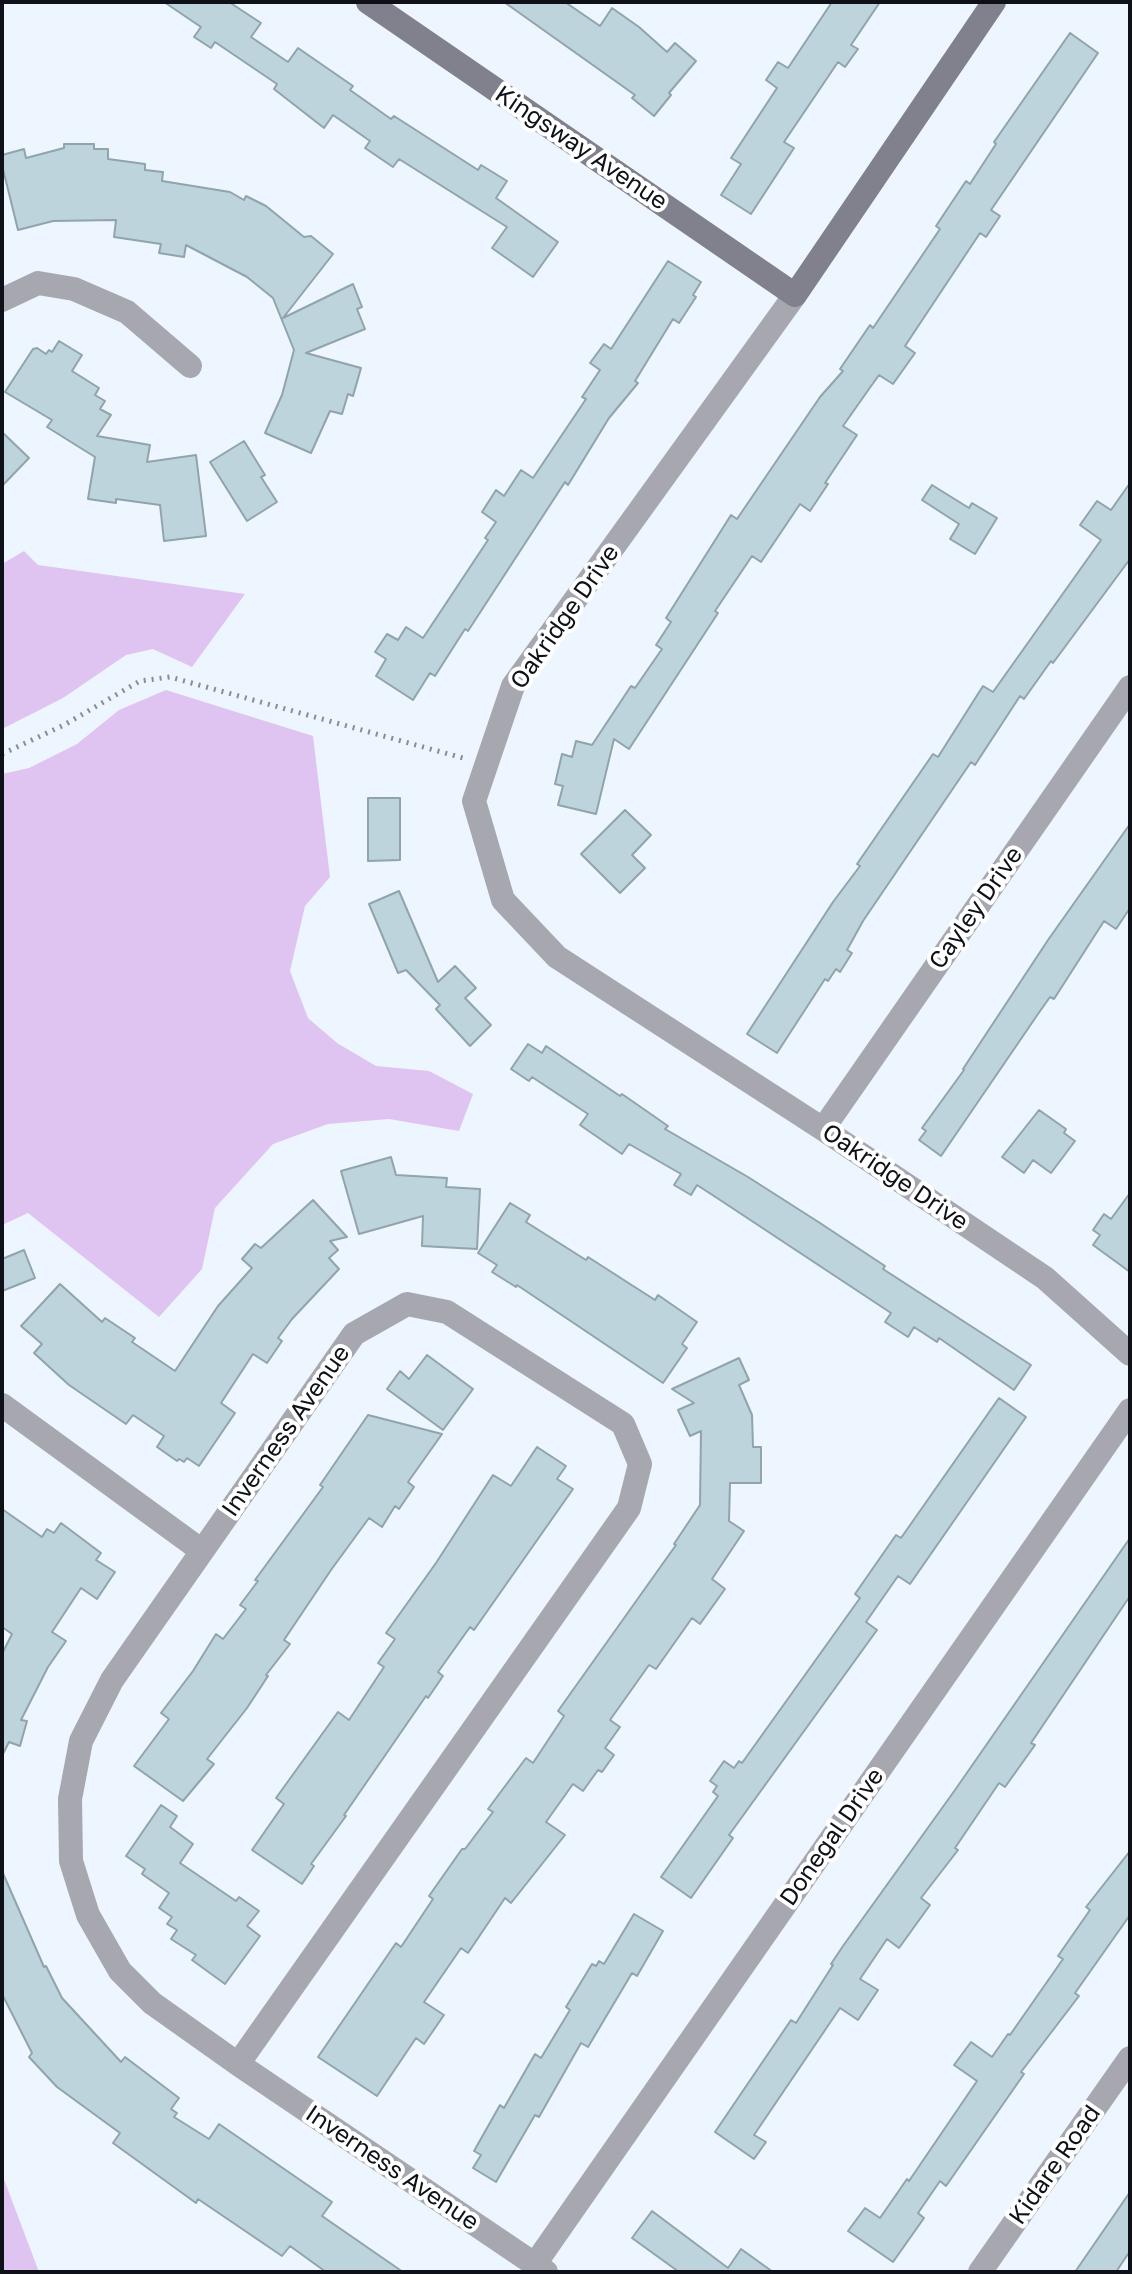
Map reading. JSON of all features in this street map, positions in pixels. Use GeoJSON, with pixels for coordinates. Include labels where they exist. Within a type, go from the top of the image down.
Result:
{"type":"FeatureCollection","features":[{"type":"Feature","properties":{"kind":"street","name":"Kingsway Avenue"},"geometry":{"type":"LineString","coordinates":[[368,2],[795,295]]}},
{"type":"Feature","properties":{"kind":"street","name":"Oakridge Drive"},"geometry":{"type":"LineString","coordinates":[[994,2],[795,295],[513,686],[474,801],[503,900],[557,957],[823,1129],[1045,1278],[1130,1354]]}},
{"type":"Feature","properties":{"kind":"street"},"geometry":{"type":"LineString","coordinates":[[2,300],[38,283],[74,289],[127,312],[190,366]]}},
{"type":"Feature","properties":{"kind":"street","name":"Cayley Drive"},"geometry":{"type":"LineString","coordinates":[[823,1129],[1130,687]]}},
{"type":"Feature","properties":{"kind":"street","name":"Inverness Avenue"},"geometry":{"type":"LineString","coordinates":[[238,2064],[629,1508],[640,1464],[623,1424],[447,1312],[407,1304],[354,1334],[112,1680],[81,1741],[70,1799],[71,1861],[88,1915],[120,1971],[152,2003],[238,2064],[540,2268]]}},
{"type":"Feature","properties":{"kind":"street"},"geometry":{"type":"LineString","coordinates":[[2,1405],[202,1551]]}},
{"type":"Feature","properties":{"kind":"street","name":"Donegal Drive"},"geometry":{"type":"LineString","coordinates":[[540,2268],[1130,1410]]}},
{"type":"Feature","properties":{"kind":"street","name":"Kidare Road"},"geometry":{"type":"LineString","coordinates":[[980,2272],[1130,2058]]}},
{"type":"Feature","properties":{"kind":"path"},"geometry":{"type":"LineString","coordinates":[[2,754],[64,725],[140,681],[170,677],[472,760]]}},
{"type":"Feature","properties":{"kind":"shaded area"},"geometry":{"type":"Polygon","coordinates":[[[24,551],[38,565],[245,594],[192,667],[153,649],[126,655],[63,698],[2,729],[2,564],[24,551]]]}},
{"type":"Feature","properties":{"kind":"shaded area"},"geometry":{"type":"Polygon","coordinates":[[[166,690],[313,736],[330,877],[305,906],[290,971],[308,1018],[337,1043],[376,1066],[429,1071],[473,1094],[459,1131],[389,1119],[328,1124],[273,1144],[215,1208],[202,1269],[159,1317],[28,1213],[2,1225],[2,774],[29,768],[77,744],[119,710],[166,690]]]}},
{"type":"Feature","properties":{"kind":"shaded area"},"geometry":{"type":"Polygon","coordinates":[[[2,2174],[39,2272],[2,2272],[2,2174]]]}},
{"type":"Feature","properties":{"kind":"building"},"geometry":{"type":"Polygon","coordinates":[[[164,2],[229,2],[261,23],[251,37],[288,62],[298,48],[353,86],[350,90],[391,119],[394,116],[478,170],[481,165],[507,181],[496,198],[558,242],[533,277],[492,248],[507,227],[399,159],[393,167],[365,148],[370,141],[333,115],[324,128],[274,89],[277,84],[215,42],[211,48],[194,37],[201,27],[164,2]]]}},
{"type":"Feature","properties":{"kind":"building"},"geometry":{"type":"Polygon","coordinates":[[[504,2],[565,2],[600,26],[612,8],[667,52],[675,43],[696,61],[654,116],[632,98],[635,95],[504,2]]]}},
{"type":"Feature","properties":{"kind":"building"},"geometry":{"type":"Polygon","coordinates":[[[832,2],[880,2],[851,45],[858,49],[845,67],[838,62],[784,142],[794,148],[751,214],[721,195],[741,164],[731,158],[777,88],[766,80],[778,62],[788,68],[832,2]]]}},
{"type":"Feature","properties":{"kind":"building"},"geometry":{"type":"Polygon","coordinates":[[[1070,33],[1098,53],[991,210],[1000,216],[986,237],[980,233],[905,346],[915,353],[893,384],[879,375],[843,426],[857,435],[810,511],[800,504],[761,562],[752,556],[629,749],[614,739],[596,814],[558,805],[563,786],[555,784],[562,754],[572,757],[576,741],[592,745],[631,686],[635,688],[662,649],[656,645],[671,622],[666,618],[731,515],[737,519],[820,397],[843,371],[840,369],[870,325],[873,328],[940,229],[936,226],[966,181],[970,184],[996,144],[994,142],[1070,33]]]}},
{"type":"Feature","properties":{"kind":"building"},"geometry":{"type":"Polygon","coordinates":[[[64,144],[94,144],[94,149],[108,149],[108,159],[145,164],[145,170],[163,172],[162,181],[230,192],[244,200],[246,196],[266,206],[304,237],[311,236],[333,254],[283,318],[353,284],[362,307],[357,309],[365,329],[306,353],[361,368],[353,396],[348,394],[342,414],[330,411],[311,453],[265,433],[282,395],[294,350],[273,298],[247,277],[186,245],[184,257],[159,253],[161,244],[114,237],[116,220],[53,221],[18,230],[2,155],[24,149],[26,158],[64,148],[64,144]]]}},
{"type":"Feature","properties":{"kind":"building"},"geometry":{"type":"Polygon","coordinates":[[[668,261],[701,282],[693,295],[696,297],[679,323],[673,319],[635,381],[638,383],[609,418],[568,485],[565,482],[468,631],[465,629],[435,676],[430,673],[413,700],[376,676],[386,659],[375,652],[387,634],[398,640],[406,627],[423,638],[488,540],[485,538],[496,522],[482,512],[496,490],[504,496],[521,470],[533,478],[586,399],[582,397],[600,370],[590,363],[604,344],[611,349],[668,261]]]}},
{"type":"Feature","properties":{"kind":"building"},"geometry":{"type":"Polygon","coordinates":[[[59,341],[82,355],[72,371],[99,388],[95,395],[105,401],[100,409],[111,415],[97,436],[150,445],[147,462],[196,455],[206,536],[164,541],[160,505],[88,499],[95,457],[47,427],[52,420],[5,392],[33,349],[46,354],[49,350],[52,352],[59,341]]]}},
{"type":"Feature","properties":{"kind":"building"},"geometry":{"type":"Polygon","coordinates":[[[2,432],[29,458],[2,486],[2,432]]]}},
{"type":"Feature","properties":{"kind":"building"},"geometry":{"type":"Polygon","coordinates":[[[244,441],[277,502],[247,521],[210,462],[244,441]]]}},
{"type":"Feature","properties":{"kind":"building"},"geometry":{"type":"Polygon","coordinates":[[[1130,483],[1130,559],[1053,663],[1051,661],[1024,699],[1020,696],[975,765],[971,762],[863,921],[847,950],[852,953],[840,972],[836,969],[828,981],[825,979],[777,1053],[747,1034],[860,866],[857,864],[933,754],[938,757],[983,686],[993,692],[1101,540],[1080,525],[1097,501],[1111,510],[1130,483]]]}},
{"type":"Feature","properties":{"kind":"building"},"geometry":{"type":"Polygon","coordinates":[[[932,485],[969,508],[972,503],[997,518],[975,554],[950,539],[959,524],[922,500],[932,485]]]}},
{"type":"Feature","properties":{"kind":"building"},"geometry":{"type":"Polygon","coordinates":[[[368,798],[400,798],[400,860],[368,861],[368,798]]]}},
{"type":"Feature","properties":{"kind":"building"},"geometry":{"type":"Polygon","coordinates":[[[625,810],[651,835],[632,855],[645,868],[620,893],[581,854],[625,810]]]}},
{"type":"Feature","properties":{"kind":"building"},"geometry":{"type":"Polygon","coordinates":[[[1130,824],[1130,908],[1116,929],[1104,921],[1054,999],[1050,997],[941,1156],[919,1140],[926,1131],[922,1128],[1130,824]]]}},
{"type":"Feature","properties":{"kind":"building"},"geometry":{"type":"Polygon","coordinates":[[[399,891],[438,982],[455,966],[476,988],[465,998],[491,1025],[470,1046],[436,1009],[440,1005],[406,970],[398,973],[369,904],[399,891]]]}},
{"type":"Feature","properties":{"kind":"building"},"geometry":{"type":"Polygon","coordinates":[[[528,1044],[542,1053],[546,1046],[620,1096],[622,1094],[668,1126],[665,1129],[820,1223],[885,1266],[883,1269],[1031,1365],[1014,1390],[939,1338],[937,1342],[914,1327],[908,1337],[885,1322],[891,1313],[714,1196],[697,1185],[691,1195],[674,1185],[681,1174],[629,1144],[622,1154],[580,1125],[588,1114],[532,1077],[529,1081],[511,1069],[528,1044]]]}},
{"type":"Feature","properties":{"kind":"building"},"geometry":{"type":"Polygon","coordinates":[[[1039,1110],[1066,1129],[1064,1133],[1075,1141],[1051,1173],[1033,1160],[1024,1173],[1002,1157],[1039,1110]]]}},
{"type":"Feature","properties":{"kind":"building"},"geometry":{"type":"Polygon","coordinates":[[[391,1157],[396,1175],[447,1178],[446,1187],[480,1189],[477,1249],[422,1246],[423,1216],[359,1234],[341,1171],[391,1157]]]}},
{"type":"Feature","properties":{"kind":"building"},"geometry":{"type":"Polygon","coordinates":[[[1130,1193],[1130,1272],[1093,1245],[1100,1235],[1093,1230],[1104,1214],[1111,1219],[1130,1193]]]}},
{"type":"Feature","properties":{"kind":"building"},"geometry":{"type":"Polygon","coordinates":[[[313,1200],[347,1237],[330,1241],[338,1250],[329,1258],[339,1269],[292,1319],[278,1338],[282,1341],[267,1363],[253,1354],[221,1403],[235,1413],[199,1466],[187,1458],[184,1462],[177,1461],[157,1447],[164,1436],[133,1415],[126,1424],[69,1385],[34,1353],[42,1344],[21,1326],[60,1284],[102,1322],[105,1318],[135,1338],[132,1342],[175,1371],[218,1306],[252,1268],[242,1259],[255,1244],[261,1248],[313,1200]]]}},
{"type":"Feature","properties":{"kind":"building"},"geometry":{"type":"Polygon","coordinates":[[[510,1203],[530,1215],[526,1222],[655,1300],[658,1295],[697,1322],[682,1344],[687,1348],[663,1383],[517,1285],[492,1272],[497,1265],[478,1253],[510,1203]]]}},
{"type":"Feature","properties":{"kind":"building"},"geometry":{"type":"Polygon","coordinates":[[[24,1250],[35,1278],[2,1291],[2,1259],[24,1250]]]}},
{"type":"Feature","properties":{"kind":"building"},"geometry":{"type":"Polygon","coordinates":[[[427,1355],[473,1389],[443,1430],[387,1389],[400,1371],[409,1379],[427,1355]]]}},
{"type":"Feature","properties":{"kind":"building"},"geometry":{"type":"Polygon","coordinates":[[[739,1358],[749,1380],[739,1385],[752,1415],[753,1447],[761,1447],[761,1483],[730,1483],[729,1521],[744,1531],[712,1579],[725,1589],[700,1624],[692,1618],[656,1669],[649,1665],[610,1720],[620,1727],[605,1748],[614,1755],[583,1791],[573,1784],[546,1822],[565,1835],[511,1903],[505,1898],[468,1953],[461,1948],[424,2002],[444,2015],[424,2044],[416,2038],[377,2096],[318,2057],[396,1943],[401,1947],[433,1899],[429,1896],[493,1812],[488,1809],[526,1758],[533,1763],[564,1716],[558,1711],[676,1545],[700,1505],[701,1431],[690,1436],[678,1410],[694,1403],[672,1389],[739,1358]]]}},
{"type":"Feature","properties":{"kind":"building"},"geometry":{"type":"Polygon","coordinates":[[[999,1398],[1026,1417],[910,1584],[898,1576],[866,1622],[877,1630],[729,1835],[733,1838],[691,1898],[661,1877],[718,1796],[713,1792],[717,1786],[710,1781],[724,1761],[734,1768],[739,1761],[742,1763],[860,1598],[855,1594],[896,1535],[901,1538],[999,1398]]]}},
{"type":"Feature","properties":{"kind":"building"},"geometry":{"type":"Polygon","coordinates":[[[368,1415],[442,1434],[408,1482],[414,1487],[399,1509],[395,1506],[382,1527],[369,1518],[331,1570],[284,1640],[290,1644],[266,1675],[247,1708],[207,1759],[214,1764],[183,1801],[134,1766],[169,1719],[161,1713],[216,1634],[223,1639],[246,1609],[240,1605],[258,1581],[255,1580],[323,1487],[320,1485],[368,1415]]]}},
{"type":"Feature","properties":{"kind":"building"},"geometry":{"type":"Polygon","coordinates":[[[537,1447],[566,1466],[557,1479],[573,1489],[474,1630],[470,1627],[438,1672],[443,1676],[344,1815],[311,1864],[314,1866],[302,1884],[252,1850],[284,1804],[276,1798],[338,1712],[349,1720],[384,1667],[378,1663],[395,1639],[386,1633],[493,1475],[511,1486],[537,1447]]]}},
{"type":"Feature","properties":{"kind":"building"},"geometry":{"type":"Polygon","coordinates":[[[2,1509],[42,1537],[47,1529],[54,1533],[61,1523],[101,1553],[96,1560],[115,1572],[97,1599],[81,1588],[52,1632],[66,1641],[48,1667],[21,1720],[27,1721],[20,1746],[9,1742],[2,1756],[2,1654],[12,1634],[2,1627],[2,1509]]]}},
{"type":"Feature","properties":{"kind":"building"},"geometry":{"type":"Polygon","coordinates":[[[1130,1538],[1130,1596],[1031,1743],[1035,1745],[1005,1787],[999,1783],[955,1848],[958,1850],[921,1898],[930,1905],[899,1948],[887,1939],[860,1979],[878,1990],[858,2020],[840,2008],[754,2135],[766,2142],[754,2159],[715,2132],[791,2020],[796,2023],[843,1946],[1130,1538]]]}},
{"type":"Feature","properties":{"kind":"building"},"geometry":{"type":"Polygon","coordinates":[[[161,1805],[177,1816],[170,1827],[193,1844],[180,1863],[236,1901],[239,1897],[259,1911],[247,1926],[260,1936],[225,1984],[192,1960],[196,1955],[171,1939],[177,1930],[167,1924],[172,1917],[159,1908],[169,1893],[142,1874],[145,1869],[126,1856],[161,1805]]]}},
{"type":"Feature","properties":{"kind":"building"},"geometry":{"type":"Polygon","coordinates":[[[1130,1851],[1130,1915],[1075,1993],[1079,1996],[1021,2072],[1024,2074],[946,2186],[940,2181],[918,2213],[924,2218],[893,2262],[848,2231],[865,2208],[880,2218],[907,2179],[909,2181],[977,2081],[954,2065],[971,2042],[992,2057],[1063,1959],[1058,1956],[1090,1910],[1086,1907],[1130,1851]]]}},
{"type":"Feature","properties":{"kind":"building"},"geometry":{"type":"Polygon","coordinates":[[[2,1871],[44,1967],[62,1998],[121,2062],[125,2057],[179,2098],[171,2109],[177,2113],[174,2117],[209,2139],[219,2124],[332,2202],[322,2216],[403,2272],[326,2272],[290,2246],[282,2256],[198,2199],[196,2203],[113,2143],[120,2133],[57,2087],[29,2057],[32,2053],[2,1994],[2,1871]]]}},
{"type":"Feature","properties":{"kind":"building"},"geometry":{"type":"Polygon","coordinates":[[[634,1914],[663,1931],[637,1976],[632,1973],[588,2047],[581,2043],[539,2117],[535,2115],[496,2182],[473,2168],[481,2155],[474,2151],[500,2105],[504,2108],[535,2054],[541,2058],[570,2010],[566,2007],[592,1964],[596,1966],[599,1961],[604,1964],[634,1914]]]}},
{"type":"Feature","properties":{"kind":"building"},"geometry":{"type":"Polygon","coordinates":[[[1130,2192],[1130,2251],[1116,2272],[1075,2272],[1130,2192]]]}},
{"type":"Feature","properties":{"kind":"building"},"geometry":{"type":"Polygon","coordinates":[[[652,2211],[728,2268],[741,2249],[773,2272],[679,2272],[632,2238],[652,2211]]]}}]}
